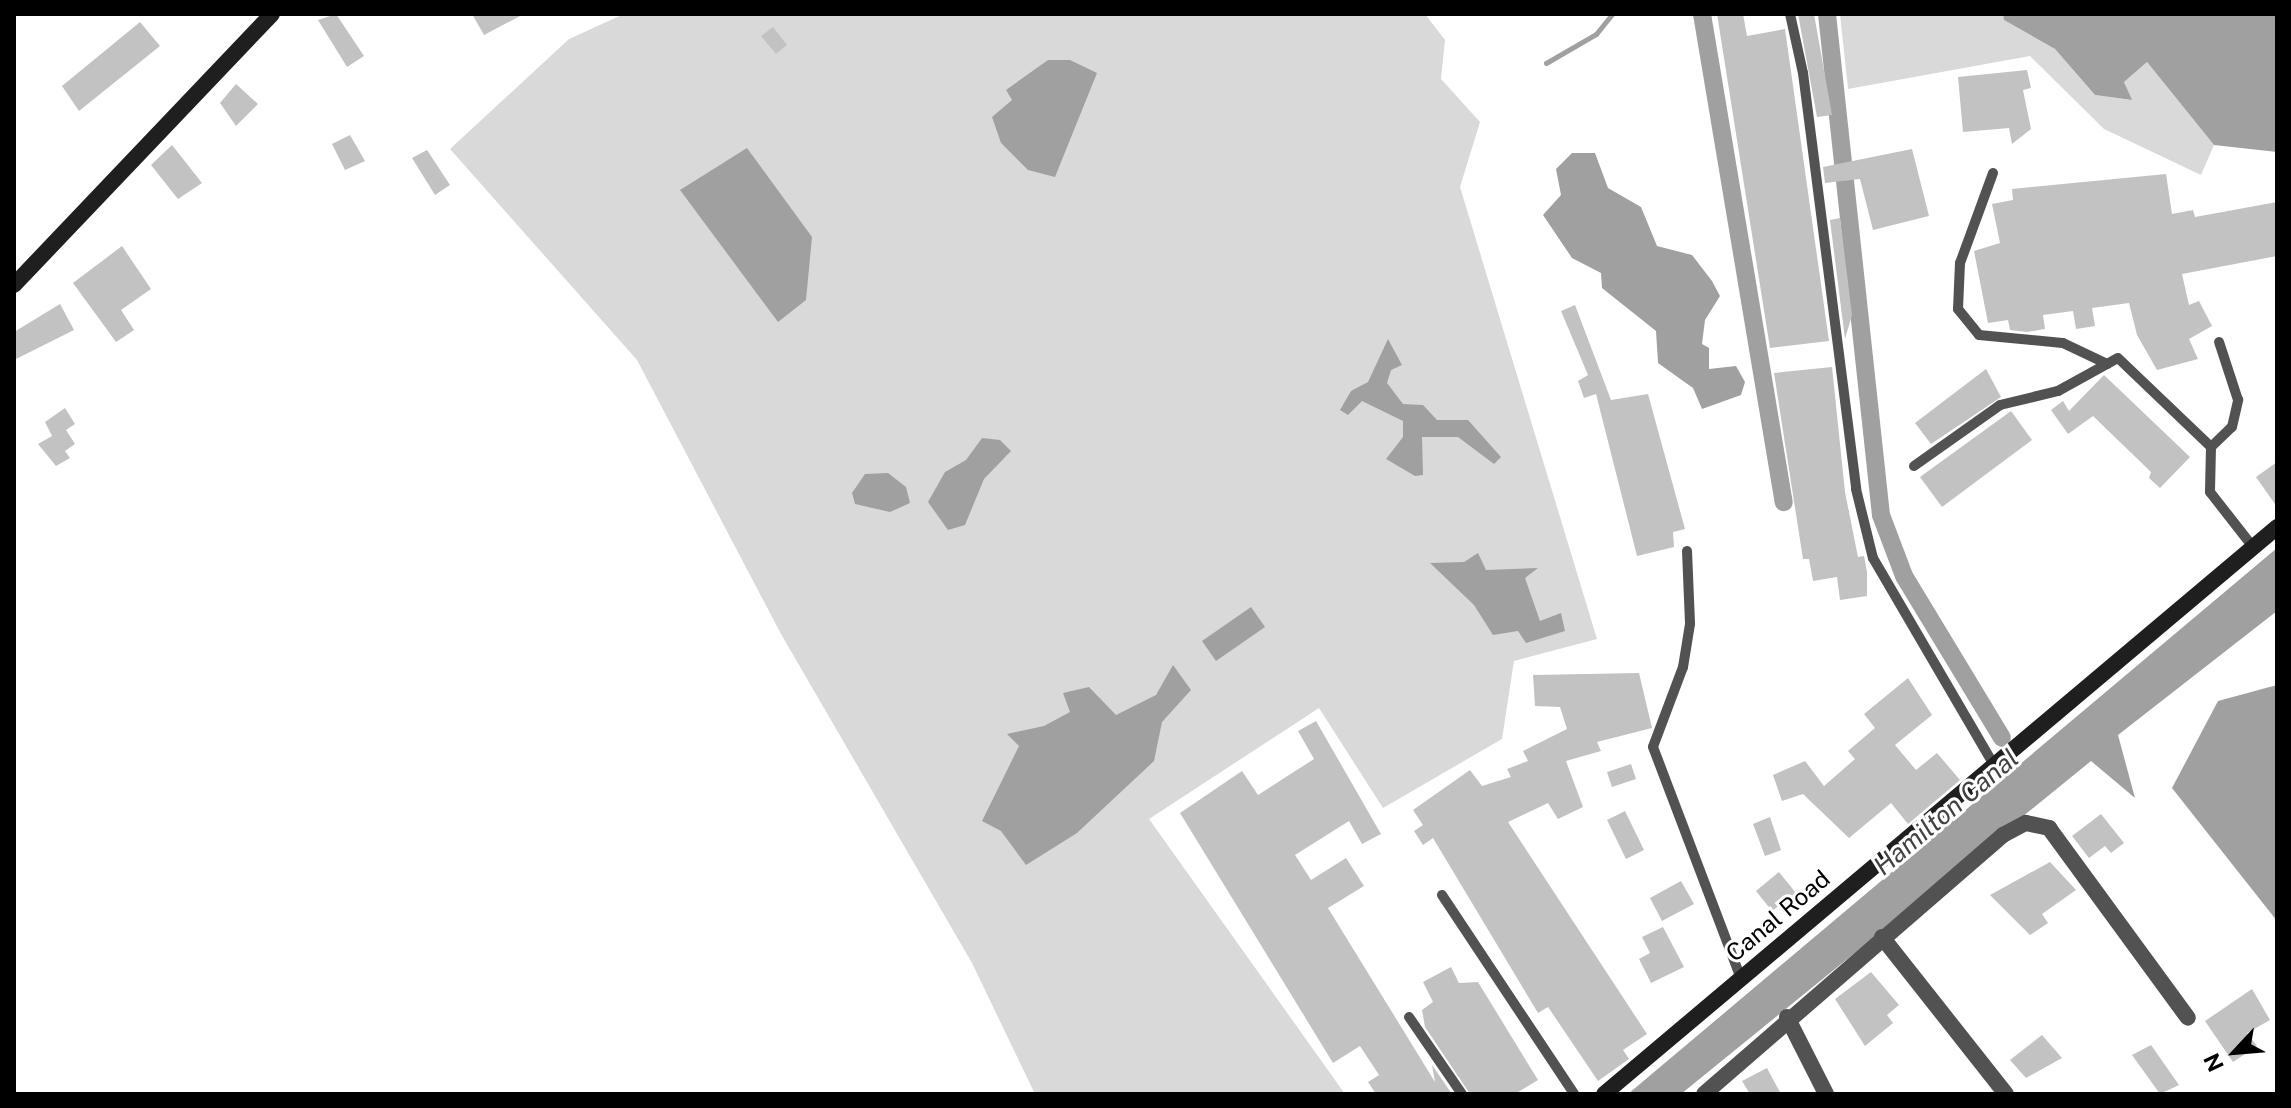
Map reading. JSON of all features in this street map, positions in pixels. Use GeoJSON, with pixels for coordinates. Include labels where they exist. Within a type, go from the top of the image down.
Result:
{"type":"FeatureCollection","features":[{"type":"Feature","properties":{"kind":"main road"},"geometry":{"type":"LineString","coordinates":[[14,285],[272,14]]}},
{"type":"Feature","properties":{"kind":"main road","name":"Canal Road"},"geometry":{"type":"LineString","coordinates":[[1604,1094],[2277,527]]}},
{"type":"Feature","properties":{"kind":"street"},"geometry":{"type":"LineString","coordinates":[[1704,1094],[1787,1017],[2003,835],[2026,823],[2049,828],[2188,1018]]}},
{"type":"Feature","properties":{"kind":"street"},"geometry":{"type":"LineString","coordinates":[[1882,937],[2006,1094]]}},
{"type":"Feature","properties":{"kind":"street"},"geometry":{"type":"LineString","coordinates":[[1787,1017],[1826,1094]]}},
{"type":"Feature","properties":{"kind":"lane"},"geometry":{"type":"LineString","coordinates":[[1790,14],[1803,73],[1856,489],[1873,558],[1994,765]]}},
{"type":"Feature","properties":{"kind":"lane"},"geometry":{"type":"LineString","coordinates":[[1993,173],[1960,263],[1958,309],[1979,335],[2063,343],[2107,364]]}},
{"type":"Feature","properties":{"kind":"lane"},"geometry":{"type":"LineString","coordinates":[[2219,342],[2238,400],[2232,427],[2211,447],[2210,492],[2253,547]]}},
{"type":"Feature","properties":{"kind":"lane"},"geometry":{"type":"LineString","coordinates":[[1914,466],[2000,405],[2058,391],[2118,358],[2211,447]]}},
{"type":"Feature","properties":{"kind":"lane"},"geometry":{"type":"LineString","coordinates":[[1687,551],[1690,624],[1683,667],[1653,747],[1741,979]]}},
{"type":"Feature","properties":{"kind":"lane"},"geometry":{"type":"LineString","coordinates":[[1442,895],[1574,1094]]}},
{"type":"Feature","properties":{"kind":"lane"},"geometry":{"type":"LineString","coordinates":[[1409,1017],[1462,1094]]}},
{"type":"Feature","properties":{"kind":"shaded area"},"geometry":{"type":"Polygon","coordinates":[[[624,14],[1425,14],[1445,40],[1441,79],[1480,122],[1460,187],[1597,639],[1514,661],[1502,739],[1383,808],[1319,708],[1149,819],[1345,1094],[1035,1094],[972,963],[781,634],[637,360],[450,149],[569,39],[624,14]]]}},
{"type":"Feature","properties":{"kind":"shaded area"},"geometry":{"type":"Polygon","coordinates":[[[1840,14],[2003,14],[2004,20],[2055,49],[2095,95],[2131,100],[2124,82],[2147,62],[2214,145],[2201,175],[2104,129],[2030,56],[1848,89],[1840,14]]]}},
{"type":"Feature","properties":{"kind":"shaded area"},"geometry":{"type":"Polygon","coordinates":[[[2003,14],[2277,14],[2277,152],[2214,145],[2147,62],[2124,82],[2132,100],[2095,95],[2055,49],[2004,20],[2003,14]]]}},
{"type":"Feature","properties":{"kind":"shaded area"},"geometry":{"type":"Polygon","coordinates":[[[1048,60],[1070,60],[1097,73],[1055,177],[1028,170],[1001,143],[992,117],[1012,100],[1006,90],[1048,60]]]}},
{"type":"Feature","properties":{"kind":"shaded area"},"geometry":{"type":"Polygon","coordinates":[[[747,148],[812,237],[806,300],[778,322],[680,190],[747,148]]]}},
{"type":"Feature","properties":{"kind":"shaded area"},"geometry":{"type":"Polygon","coordinates":[[[1572,153],[1595,153],[1608,188],[1641,207],[1657,246],[1692,255],[1712,281],[1720,296],[1705,320],[1702,344],[1709,348],[1709,369],[1736,366],[1745,382],[1741,395],[1702,409],[1693,388],[1658,363],[1656,331],[1602,288],[1601,273],[1572,258],[1543,215],[1561,195],[1556,169],[1572,153]]]}},
{"type":"Feature","properties":{"kind":"shaded area"},"geometry":{"type":"Polygon","coordinates":[[[1388,339],[1402,365],[1391,370],[1387,383],[1403,404],[1423,405],[1437,420],[1468,420],[1501,457],[1494,464],[1458,437],[1422,437],[1423,475],[1415,476],[1386,459],[1403,437],[1403,421],[1362,401],[1348,415],[1340,410],[1351,391],[1368,382],[1388,339]]]}},
{"type":"Feature","properties":{"kind":"shaded area"},"geometry":{"type":"Polygon","coordinates":[[[982,438],[1000,440],[1011,451],[984,479],[965,525],[948,530],[928,502],[945,472],[966,460],[982,438]]]}},
{"type":"Feature","properties":{"kind":"shaded area"},"geometry":{"type":"Polygon","coordinates":[[[888,473],[906,487],[910,503],[890,512],[855,504],[852,493],[865,474],[888,473]]]}},
{"type":"Feature","properties":{"kind":"shaded area"},"geometry":{"type":"Polygon","coordinates":[[[2277,548],[2277,611],[2118,735],[2135,798],[2091,761],[1681,1094],[1628,1094],[2277,548]]]}},
{"type":"Feature","properties":{"kind":"shaded area"},"geometry":{"type":"Polygon","coordinates":[[[1478,553],[1486,570],[1538,568],[1525,578],[1540,621],[1561,613],[1565,631],[1526,643],[1518,631],[1493,635],[1474,605],[1430,563],[1464,562],[1478,553]]]}},
{"type":"Feature","properties":{"kind":"shaded area"},"geometry":{"type":"Polygon","coordinates":[[[1251,607],[1265,627],[1216,661],[1202,641],[1251,607]]]}},
{"type":"Feature","properties":{"kind":"shaded area"},"geometry":{"type":"Polygon","coordinates":[[[1173,665],[1191,690],[1162,722],[1154,761],[1077,833],[1026,865],[1001,831],[982,821],[1019,746],[1007,734],[1044,726],[1070,712],[1063,693],[1089,687],[1116,715],[1156,695],[1173,665]]]}},
{"type":"Feature","properties":{"kind":"shaded area"},"geometry":{"type":"Polygon","coordinates":[[[2277,685],[2277,921],[2172,788],[2218,701],[2277,685]]]}},
{"type":"Feature","properties":{"kind":"building"},"geometry":{"type":"Polygon","coordinates":[[[336,14],[364,56],[347,67],[318,20],[336,14]]]}},
{"type":"Feature","properties":{"kind":"building"},"geometry":{"type":"Polygon","coordinates":[[[472,14],[524,14],[484,35],[472,14]]]}},
{"type":"Feature","properties":{"kind":"building"},"geometry":{"type":"Polygon","coordinates":[[[1717,14],[1743,14],[1747,36],[1785,29],[1829,341],[1770,348],[1717,14]]]}},
{"type":"Feature","properties":{"kind":"building"},"geometry":{"type":"Polygon","coordinates":[[[1798,14],[1814,14],[1832,115],[1817,117],[1798,14]]]}},
{"type":"Feature","properties":{"kind":"building"},"geometry":{"type":"Polygon","coordinates":[[[140,22],[160,46],[79,111],[62,86],[140,22]]]}},
{"type":"Feature","properties":{"kind":"building"},"geometry":{"type":"Polygon","coordinates":[[[773,27],[787,45],[776,54],[761,36],[773,27]]]}},
{"type":"Feature","properties":{"kind":"building"},"geometry":{"type":"Polygon","coordinates":[[[2027,70],[2031,88],[2023,90],[2031,129],[2012,144],[2009,128],[1963,132],[1958,77],[2027,70]]]}},
{"type":"Feature","properties":{"kind":"building"},"geometry":{"type":"Polygon","coordinates":[[[236,84],[258,104],[236,126],[220,103],[236,84]]]}},
{"type":"Feature","properties":{"kind":"building"},"geometry":{"type":"Polygon","coordinates":[[[350,135],[365,161],[345,170],[332,144],[350,135]]]}},
{"type":"Feature","properties":{"kind":"building"},"geometry":{"type":"Polygon","coordinates":[[[172,145],[202,183],[178,199],[151,165],[172,145]]]}},
{"type":"Feature","properties":{"kind":"building"},"geometry":{"type":"Polygon","coordinates":[[[1912,149],[1929,216],[1873,230],[1860,179],[1825,183],[1823,167],[1912,149]]]}},
{"type":"Feature","properties":{"kind":"building"},"geometry":{"type":"Polygon","coordinates":[[[427,150],[450,185],[435,195],[412,158],[427,150]]]}},
{"type":"Feature","properties":{"kind":"building"},"geometry":{"type":"Polygon","coordinates":[[[2166,174],[2172,214],[2193,210],[2195,217],[2277,202],[2277,256],[2182,274],[2189,305],[2199,301],[2212,326],[2189,339],[2198,359],[2157,370],[2137,335],[2129,303],[2092,308],[2095,326],[2076,329],[2073,311],[2043,315],[2045,329],[2027,332],[2010,330],[2008,320],[1988,323],[1974,251],[2000,243],[1992,204],[2013,200],[2012,189],[2166,174]]]}},
{"type":"Feature","properties":{"kind":"building"},"geometry":{"type":"Polygon","coordinates":[[[1840,218],[1852,315],[1845,339],[1830,220],[1840,218]]]}},
{"type":"Feature","properties":{"kind":"building"},"geometry":{"type":"Polygon","coordinates":[[[122,246],[151,289],[121,310],[134,330],[116,342],[73,283],[122,246]]]}},
{"type":"Feature","properties":{"kind":"building"},"geometry":{"type":"Polygon","coordinates":[[[60,304],[74,330],[14,360],[14,332],[60,304]]]}},
{"type":"Feature","properties":{"kind":"building"},"geometry":{"type":"Polygon","coordinates":[[[1575,305],[1611,400],[1648,394],[1685,529],[1673,532],[1674,547],[1637,556],[1596,394],[1584,398],[1578,381],[1588,375],[1561,311],[1575,305]]]}},
{"type":"Feature","properties":{"kind":"building"},"geometry":{"type":"Polygon","coordinates":[[[1832,367],[1845,492],[1858,557],[1864,556],[1867,572],[1867,596],[1840,600],[1837,577],[1813,581],[1809,559],[1803,559],[1774,373],[1832,367]]]}},
{"type":"Feature","properties":{"kind":"building"},"geometry":{"type":"Polygon","coordinates":[[[1986,369],[2001,397],[1931,444],[1915,423],[1986,369]]]}},
{"type":"Feature","properties":{"kind":"building"},"geometry":{"type":"Polygon","coordinates":[[[2104,375],[2190,457],[2160,488],[2149,478],[2151,472],[2093,416],[2068,434],[2051,410],[2063,401],[2069,411],[2104,375]]]}},
{"type":"Feature","properties":{"kind":"building"},"geometry":{"type":"Polygon","coordinates":[[[65,408],[75,424],[66,430],[75,444],[65,451],[70,458],[56,466],[38,444],[52,436],[45,422],[65,408]]]}},
{"type":"Feature","properties":{"kind":"building"},"geometry":{"type":"Polygon","coordinates":[[[2011,411],[2032,440],[1942,507],[1920,477],[2011,411]]]}},
{"type":"Feature","properties":{"kind":"building"},"geometry":{"type":"Polygon","coordinates":[[[2277,462],[2277,507],[2256,477],[2277,462]]]}},
{"type":"Feature","properties":{"kind":"building"},"geometry":{"type":"Polygon","coordinates":[[[1639,673],[1652,728],[1597,742],[1601,751],[1566,761],[1583,807],[1558,819],[1548,803],[1508,822],[1647,1034],[1623,1050],[1629,1059],[1598,1081],[1548,1007],[1538,1013],[1433,838],[1423,845],[1414,831],[1423,825],[1413,810],[1470,770],[1482,786],[1511,777],[1507,769],[1528,761],[1523,751],[1567,729],[1560,707],[1535,706],[1533,675],[1639,673]]]}},
{"type":"Feature","properties":{"kind":"building"},"geometry":{"type":"Polygon","coordinates":[[[1908,678],[1932,715],[1895,745],[1916,770],[1937,753],[1960,780],[1908,824],[1891,803],[1849,838],[1803,794],[1782,801],[1773,775],[1805,761],[1824,786],[1855,759],[1848,751],[1875,728],[1864,714],[1908,678]]]}},
{"type":"Feature","properties":{"kind":"building"},"geometry":{"type":"Polygon","coordinates":[[[1316,721],[1381,834],[1362,844],[1349,821],[1295,855],[1311,880],[1346,858],[1364,886],[1328,908],[1435,1082],[1432,1065],[1452,1094],[1376,1094],[1368,1082],[1379,1075],[1360,1046],[1333,1063],[1180,813],[1242,771],[1258,795],[1314,759],[1298,731],[1316,721]]]}},
{"type":"Feature","properties":{"kind":"building"},"geometry":{"type":"Polygon","coordinates":[[[1631,764],[1636,779],[1612,787],[1607,772],[1631,764]]]}},
{"type":"Feature","properties":{"kind":"building"},"geometry":{"type":"Polygon","coordinates":[[[1625,811],[1644,850],[1626,859],[1607,820],[1625,811]]]}},
{"type":"Feature","properties":{"kind":"building"},"geometry":{"type":"Polygon","coordinates":[[[2101,814],[2124,843],[2111,853],[2105,846],[2089,858],[2072,836],[2101,814]]]}},
{"type":"Feature","properties":{"kind":"building"},"geometry":{"type":"Polygon","coordinates":[[[1770,817],[1781,850],[1765,856],[1753,824],[1770,817]]]}},
{"type":"Feature","properties":{"kind":"building"},"geometry":{"type":"Polygon","coordinates":[[[2050,862],[2076,890],[2042,914],[2048,923],[2030,935],[1990,895],[2050,862]]]}},
{"type":"Feature","properties":{"kind":"building"},"geometry":{"type":"Polygon","coordinates":[[[1779,872],[1796,893],[1772,911],[1756,891],[1779,872]]]}},
{"type":"Feature","properties":{"kind":"building"},"geometry":{"type":"Polygon","coordinates":[[[1681,881],[1694,904],[1662,921],[1650,898],[1681,881]]]}},
{"type":"Feature","properties":{"kind":"building"},"geometry":{"type":"Polygon","coordinates":[[[1663,927],[1684,967],[1651,983],[1639,959],[1650,953],[1642,937],[1663,927]]]}},
{"type":"Feature","properties":{"kind":"building"},"geometry":{"type":"Polygon","coordinates":[[[1451,967],[1459,983],[1478,982],[1538,1080],[1515,1094],[1470,1094],[1425,1027],[1422,1010],[1433,1002],[1423,982],[1451,967]]]}},
{"type":"Feature","properties":{"kind":"building"},"geometry":{"type":"Polygon","coordinates":[[[1871,972],[1899,1005],[1887,1015],[1893,1023],[1865,1046],[1835,999],[1871,972]]]}},
{"type":"Feature","properties":{"kind":"building"},"geometry":{"type":"Polygon","coordinates":[[[2252,989],[2270,1020],[2247,1033],[2257,1046],[2233,1062],[2205,1021],[2252,989]]]}},
{"type":"Feature","properties":{"kind":"building"},"geometry":{"type":"Polygon","coordinates":[[[2042,1035],[2062,1058],[2026,1078],[2010,1060],[2042,1035]]]}},
{"type":"Feature","properties":{"kind":"building"},"geometry":{"type":"Polygon","coordinates":[[[2151,1045],[2179,1085],[2160,1094],[2132,1055],[2151,1045]]]}},
{"type":"Feature","properties":{"kind":"building"},"geometry":{"type":"Polygon","coordinates":[[[1767,1068],[1781,1094],[1750,1094],[1742,1081],[1767,1068]]]}},
{"type":"Feature","properties":{"kind":"waterway"},"geometry":{"type":"LineString","coordinates":[[1546,63],[1596,34],[1612,14]]}},
{"type":"Feature","properties":{"kind":"waterway"},"geometry":{"type":"LineString","coordinates":[[1702,14],[1784,502]]}},
{"type":"Feature","properties":{"kind":"waterway","name":"Hamilton Canal"},"geometry":{"type":"LineString","coordinates":[[1827,14],[1881,515],[1904,576],[2002,738]]}}]}
